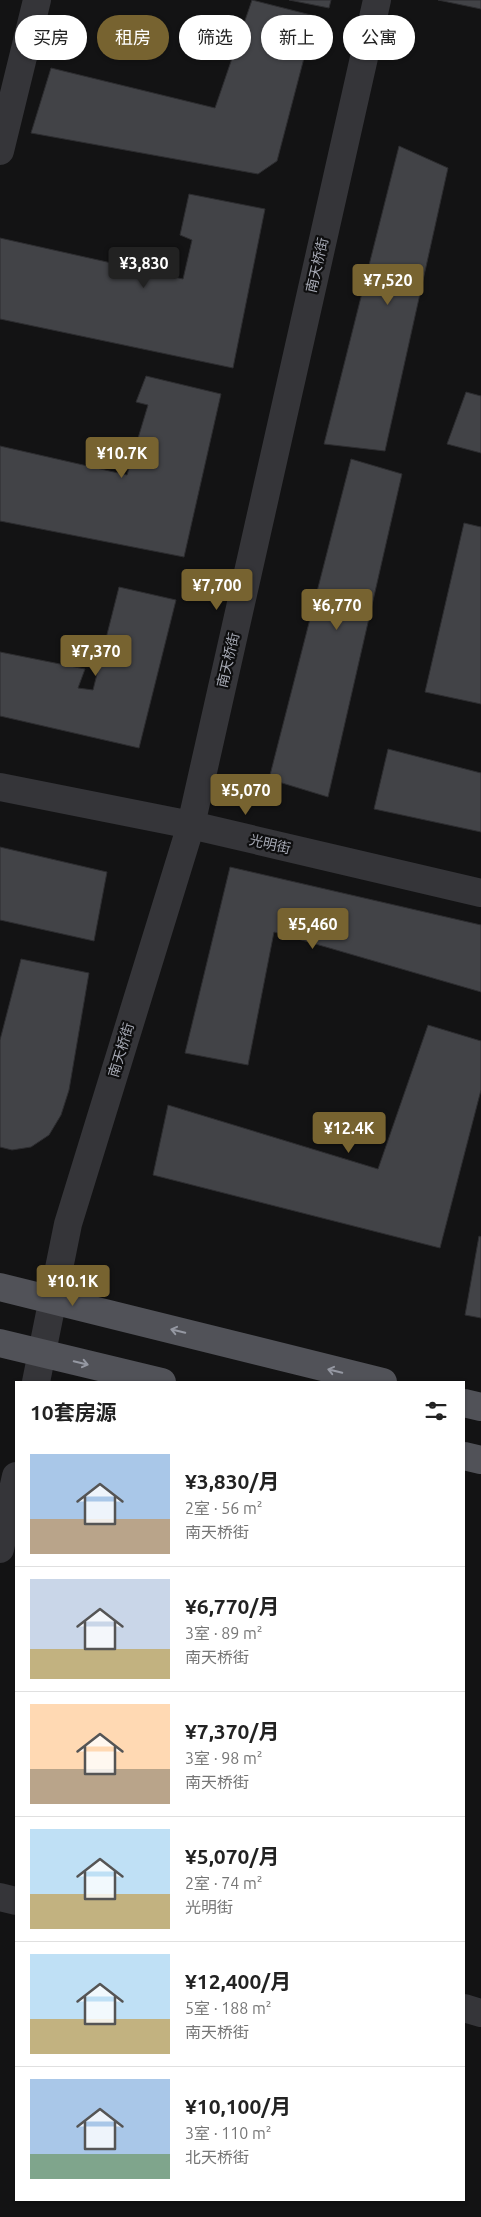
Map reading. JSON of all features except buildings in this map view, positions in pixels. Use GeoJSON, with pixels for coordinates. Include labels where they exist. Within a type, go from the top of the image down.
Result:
{"type":"FeatureCollection","features":[{"type":"Feature","properties":{"kind":"main road"},"geometry":{"type":"LineString","coordinates":[[0,1287],[379,1381]]}},
{"type":"Feature","properties":{"kind":"main road"},"geometry":{"type":"LineString","coordinates":[[0,1343],[158,1381]]}},
{"type":"Feature","properties":{"kind":"main road"},"geometry":{"type":"LineString","coordinates":[[465,1403],[481,1407]]}},
{"type":"Feature","properties":{"kind":"main road"},"geometry":{"type":"LineString","coordinates":[[465,1456],[481,1460]]}},
{"type":"Feature","properties":{"kind":"street"},"geometry":{"type":"LineString","coordinates":[[0,151],[38,0]]}},
{"type":"Feature","properties":{"kind":"street","name":"南天桥街"},"geometry":{"type":"LineString","coordinates":[[36,1381],[68,1224],[191,825],[377,0]]}},
{"type":"Feature","properties":{"kind":"street","name":"光明街"},"geometry":{"type":"LineString","coordinates":[[0,787],[191,825],[481,893]]}},
{"type":"Feature","properties":{"kind":"street"},"geometry":{"type":"LineString","coordinates":[[0,1549],[15,1481]]}},
{"type":"Feature","properties":{"kind":"street"},"geometry":{"type":"LineString","coordinates":[[0,1897],[15,1901]]}},
{"type":"Feature","properties":{"kind":"street"},"geometry":{"type":"LineString","coordinates":[[465,2008],[481,2013]]}}]}
